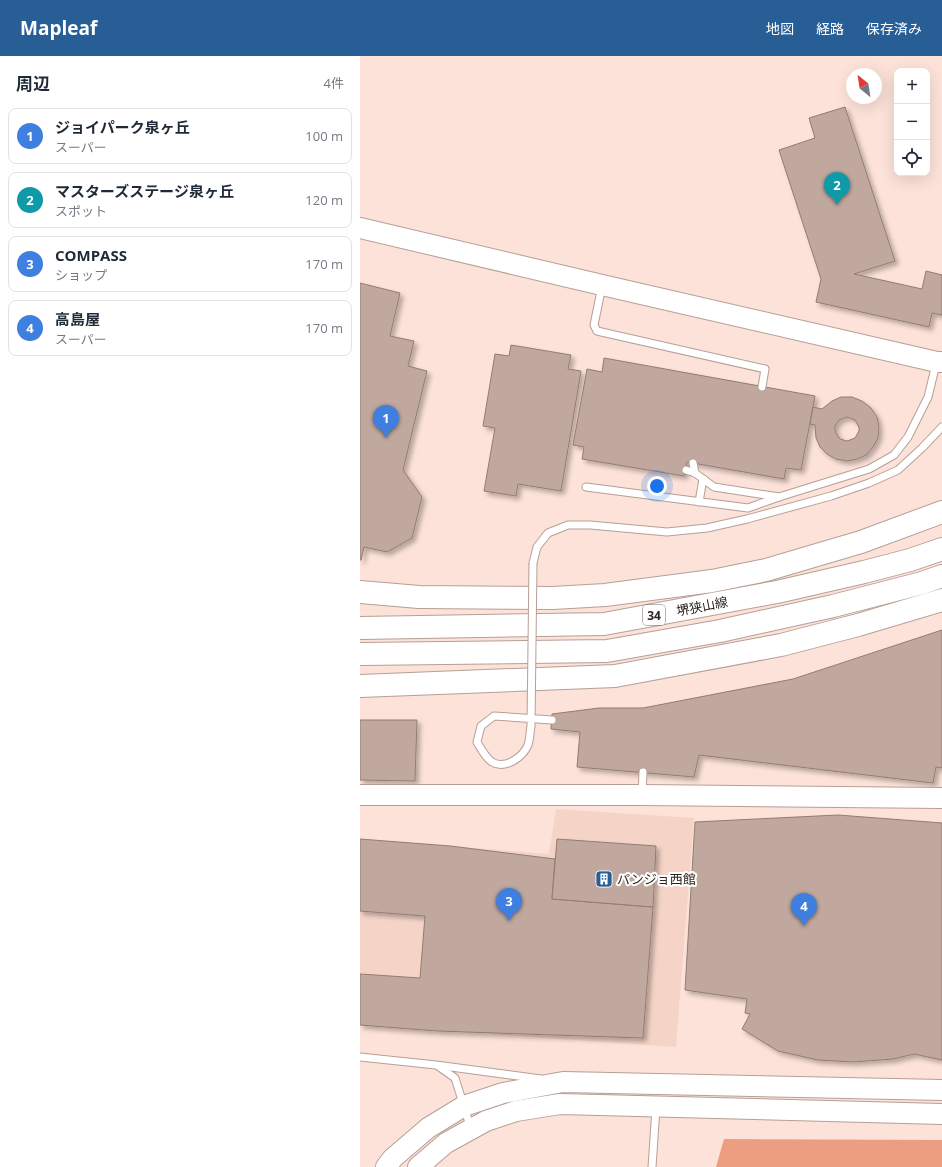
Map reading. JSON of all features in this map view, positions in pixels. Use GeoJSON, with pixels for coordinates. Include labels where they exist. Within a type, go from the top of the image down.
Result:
{"type":"FeatureCollection","features":[{"type":"Feature","properties":{"kind":"main road"},"geometry":{"type":"LineString","coordinates":[[360,592],[419,597],[568,597],[605,595],[712,581],[766,570],[861,542],[942,512]]}},
{"type":"Feature","properties":{"kind":"main road"},"geometry":{"type":"LineString","coordinates":[[777,592],[861,542]]}},
{"type":"Feature","properties":{"kind":"main road","name":"堺狭山線"},"geometry":{"type":"LineString","coordinates":[[360,628],[604,624],[777,592],[864,572],[910,560],[942,549]]}},
{"type":"Feature","properties":{"kind":"main road"},"geometry":{"type":"LineString","coordinates":[[766,570],[864,572]]}},
{"type":"Feature","properties":{"kind":"main road","name":"34"},"geometry":{"type":"LineString","coordinates":[[360,654],[607,651],[720,631],[833,606],[922,583],[942,576]]}},
{"type":"Feature","properties":{"kind":"main road"},"geometry":{"type":"LineString","coordinates":[[360,686],[615,676],[781,645],[942,600]]}},
{"type":"Feature","properties":{"kind":"main road"},"geometry":{"type":"LineString","coordinates":[[723,656],[833,606]]}},
{"type":"Feature","properties":{"kind":"main road"},"geometry":{"type":"LineString","coordinates":[[720,631],[835,631]]}},
{"type":"Feature","properties":{"kind":"street"},"geometry":{"type":"LineString","coordinates":[[360,228],[602,286],[939,362]]}},
{"type":"Feature","properties":{"kind":"street"},"geometry":{"type":"LineString","coordinates":[[360,795],[642,795],[942,798]]}},
{"type":"Feature","properties":{"kind":"street"},"geometry":{"type":"LineString","coordinates":[[386,1167],[393,1158],[428,1128],[464,1106],[503,1093],[563,1082],[942,1090]]}},
{"type":"Feature","properties":{"kind":"street"},"geometry":{"type":"LineString","coordinates":[[418,1167],[446,1143],[486,1121],[516,1111],[560,1104],[942,1114]]}},
{"type":"Feature","properties":{"kind":"lane"},"geometry":{"type":"LineString","coordinates":[[602,286],[594,325],[597,331],[765,369],[762,387]]}},
{"type":"Feature","properties":{"kind":"lane"},"geometry":{"type":"LineString","coordinates":[[586,487],[748,508],[869,469],[894,455],[908,437],[928,397],[939,362]]}},
{"type":"Feature","properties":{"kind":"lane"},"geometry":{"type":"LineString","coordinates":[[552,720],[537,719],[530,718],[523,718],[501,716],[494,716],[481,726],[477,742],[483,754],[493,763],[506,764],[520,757],[528,744],[531,726],[531,718],[531,710],[531,695],[531,687],[533,563],[537,547],[548,533],[568,525],[590,525],[667,532],[707,528],[747,519],[830,496],[898,470],[942,427]]}},
{"type":"Feature","properties":{"kind":"lane"},"geometry":{"type":"LineString","coordinates":[[694,463],[695,474]]}},
{"type":"Feature","properties":{"kind":"lane"},"geometry":{"type":"LineString","coordinates":[[686,470],[703,479],[714,488],[779,497]]}},
{"type":"Feature","properties":{"kind":"lane"},"geometry":{"type":"LineString","coordinates":[[699,502],[703,479]]}},
{"type":"Feature","properties":{"kind":"lane"},"geometry":{"type":"LineString","coordinates":[[642,795],[644,772]]}},
{"type":"Feature","properties":{"kind":"lane"},"geometry":{"type":"LineString","coordinates":[[360,1058],[436,1065],[563,1082]]}},
{"type":"Feature","properties":{"kind":"lane"},"geometry":{"type":"LineString","coordinates":[[436,1065],[455,1078],[471,1129]]}},
{"type":"Feature","properties":{"kind":"lane"},"geometry":{"type":"LineString","coordinates":[[652,1167],[656,1106]]}},
{"type":"Feature","properties":{"kind":"shaded area"},"geometry":{"type":"Polygon","coordinates":[[[556,809],[694,818],[676,1047],[360,1025],[360,839],[549,854],[556,809]]]}},
{"type":"Feature","properties":{"kind":"shaded area"},"geometry":{"type":"Polygon","coordinates":[[[724,1139],[942,1140],[942,1167],[716,1167],[724,1139]]]}},
{"type":"Feature","properties":{"kind":"building"},"geometry":{"type":"Polygon","coordinates":[[[845,107],[895,261],[854,274],[922,289],[926,271],[942,275],[942,315],[932,313],[929,327],[816,302],[821,279],[779,150],[815,138],[809,118],[845,107]]]}},
{"type":"Feature","properties":{"kind":"building"},"geometry":{"type":"Polygon","coordinates":[[[360,283],[400,293],[390,336],[414,341],[408,366],[427,371],[403,470],[422,497],[412,538],[387,552],[364,547],[361,560],[360,560],[360,283]]]}},
{"type":"Feature","properties":{"kind":"building"},"geometry":{"type":"Polygon","coordinates":[[[511,345],[571,355],[568,369],[581,371],[561,491],[518,484],[516,496],[484,491],[495,428],[483,426],[495,354],[509,356],[511,345]]]}},
{"type":"Feature","properties":{"kind":"building"},"geometry":{"type":"Polygon","coordinates":[[[604,358],[815,396],[801,470],[786,468],[784,479],[687,462],[684,476],[582,459],[584,447],[573,445],[587,369],[602,372],[604,358]]]}},
{"type":"Feature","properties":{"kind":"building"},"geometry":{"type":"Polygon","coordinates":[[[841,397],[852,397],[862,401],[871,408],[877,417],[879,427],[878,438],[866,455],[847,461],[836,459],[827,454],[820,447],[816,438],[815,425],[810,424],[813,407],[822,409],[832,401],[841,397]],[[847,417],[839,420],[835,426],[835,430],[840,439],[847,441],[855,438],[859,431],[859,427],[855,420],[847,417]]]}},
{"type":"Feature","properties":{"kind":"building"},"geometry":{"type":"Polygon","coordinates":[[[942,630],[942,768],[936,767],[933,783],[699,755],[694,777],[577,767],[580,732],[551,729],[552,714],[599,708],[643,708],[793,679],[942,630]]]}},
{"type":"Feature","properties":{"kind":"building"},"geometry":{"type":"Polygon","coordinates":[[[360,720],[417,720],[415,781],[360,780],[360,720]]]}},
{"type":"Feature","properties":{"kind":"building"},"geometry":{"type":"Polygon","coordinates":[[[838,815],[942,823],[942,1060],[914,1054],[893,1059],[853,1062],[818,1060],[778,1051],[742,1029],[750,1014],[745,1013],[747,999],[685,990],[695,822],[838,815]]]}},
{"type":"Feature","properties":{"kind":"building"},"geometry":{"type":"Polygon","coordinates":[[[360,839],[450,846],[555,859],[552,899],[653,907],[643,1038],[437,1031],[360,1025],[360,974],[420,978],[425,916],[360,911],[360,839]]]}},
{"type":"Feature","properties":{"kind":"building","name":"パンジョ西館"},"geometry":{"type":"Polygon","coordinates":[[[557,839],[656,846],[653,907],[552,899],[557,839]]]}},
{"type":"Feature","properties":{"kind":"place","name":"マスターズステージ泉ヶ丘"},"geometry":{"type":"Point","coordinates":[837,205]}},
{"type":"Feature","properties":{"kind":"place","name":"ジョイパーク泉ヶ丘"},"geometry":{"type":"Point","coordinates":[386,438]}},
{"type":"Feature","properties":{"kind":"place","name":"パンジョ西館"},"geometry":{"type":"Point","coordinates":[604,879]}},
{"type":"Feature","properties":{"kind":"place","name":"COMPASS"},"geometry":{"type":"Point","coordinates":[509,921]}},
{"type":"Feature","properties":{"kind":"place","name":"高島屋"},"geometry":{"type":"Point","coordinates":[804,926]}}]}
